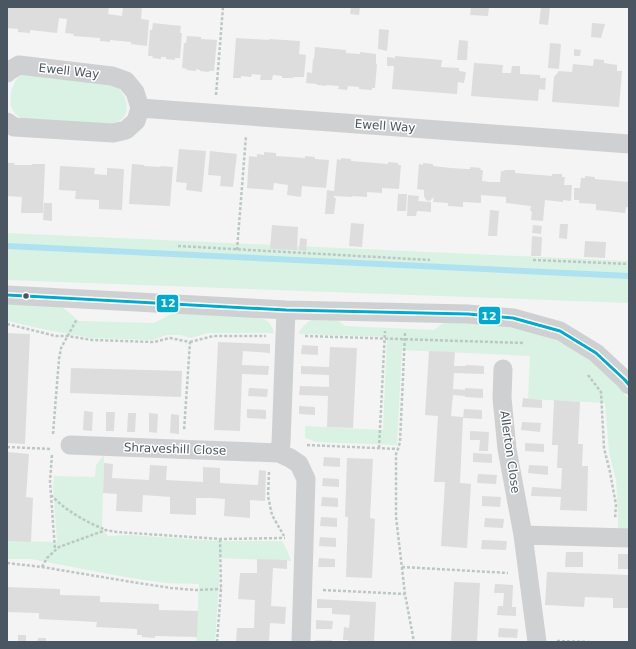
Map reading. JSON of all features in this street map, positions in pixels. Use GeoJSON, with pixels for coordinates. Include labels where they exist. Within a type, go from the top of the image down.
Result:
{"type":"FeatureCollection","features":[{"type":"Feature","properties":{"kind":"street","name":"Ewell Way"},"geometry":{"type":"LineString","coordinates":[[7,73],[20,65],[112,76],[126,81],[135,92],[140,108],[629,144]]}},
{"type":"Feature","properties":{"kind":"street"},"geometry":{"type":"LineString","coordinates":[[7,122],[14,128],[113,133],[126,130],[136,121],[140,108]]}},
{"type":"Feature","properties":{"kind":"street"},"geometry":{"type":"LineString","coordinates":[[7,295],[286,310],[468,314],[514,318],[560,331],[596,353],[629,385]]}},
{"type":"Feature","properties":{"kind":"street"},"geometry":{"type":"LineString","coordinates":[[277,450],[286,310]]}},
{"type":"Feature","properties":{"kind":"street","name":"Allerton Close"},"geometry":{"type":"LineString","coordinates":[[503,369],[502,398],[507,449],[523,535],[537,641]]}},
{"type":"Feature","properties":{"kind":"street","name":"Shraveshill Close"},"geometry":{"type":"LineString","coordinates":[[61,447],[277,450],[299,464],[306,480],[301,642]]}},
{"type":"Feature","properties":{"kind":"street"},"geometry":{"type":"LineString","coordinates":[[523,535],[622,538]]}},
{"type":"Feature","properties":{"kind":"path"},"geometry":{"type":"LineString","coordinates":[[209,96],[216,96],[223,7]]}},
{"type":"Feature","properties":{"kind":"path"},"geometry":{"type":"LineString","coordinates":[[237,250],[247,116]]}},
{"type":"Feature","properties":{"kind":"path"},"geometry":{"type":"LineString","coordinates":[[178,246],[430,260]]}},
{"type":"Feature","properties":{"kind":"path"},"geometry":{"type":"LineString","coordinates":[[533,260],[629,264]]}},
{"type":"Feature","properties":{"kind":"path"},"geometry":{"type":"LineString","coordinates":[[379,448],[385,339],[383,312]]}},
{"type":"Feature","properties":{"kind":"path"},"geometry":{"type":"LineString","coordinates":[[405,313],[400,442],[396,454],[396,517],[414,642]]}},
{"type":"Feature","properties":{"kind":"path"},"geometry":{"type":"LineString","coordinates":[[7,324],[56,336],[68,336],[92,340],[154,342],[170,338],[190,342],[183,449]]}},
{"type":"Feature","properties":{"kind":"path"},"geometry":{"type":"LineString","coordinates":[[404,339],[524,343],[530,345]]}},
{"type":"Feature","properties":{"kind":"path"},"geometry":{"type":"LineString","coordinates":[[584,372],[589,376],[601,392],[604,448],[622,538]]}},
{"type":"Feature","properties":{"kind":"path"},"geometry":{"type":"LineString","coordinates":[[7,447],[61,447]]}},
{"type":"Feature","properties":{"kind":"path"},"geometry":{"type":"LineString","coordinates":[[42,567],[47,558],[59,547],[106,530],[220,539],[285,538],[272,515],[268,496],[277,450],[398,449]]}},
{"type":"Feature","properties":{"kind":"path"},"geometry":{"type":"LineString","coordinates":[[51,495],[55,550]]}},
{"type":"Feature","properties":{"kind":"path"},"geometry":{"type":"LineString","coordinates":[[217,642],[221,589],[220,539]]}},
{"type":"Feature","properties":{"kind":"path"},"geometry":{"type":"LineString","coordinates":[[7,563],[42,567],[171,588],[195,590],[221,589]]}},
{"type":"Feature","properties":{"kind":"path"},"geometry":{"type":"LineString","coordinates":[[402,567],[528,574]]}},
{"type":"Feature","properties":{"kind":"path"},"geometry":{"type":"LineString","coordinates":[[302,590],[406,594]]}},
{"type":"Feature","properties":{"kind":"path"},"geometry":{"type":"LineString","coordinates":[[537,641],[591,642]]}},
{"type":"Feature","properties":{"kind":"green space"},"geometry":{"type":"Polygon","coordinates":[[[30,73],[108,83],[117,87],[125,97],[127,110],[123,118],[119,121],[105,125],[27,121],[13,111],[10,101],[13,86],[17,78],[21,75],[30,73]]]}},
{"type":"Feature","properties":{"kind":"green space"},"geometry":{"type":"Polygon","coordinates":[[[7,233],[629,261],[629,303],[7,280],[7,233]]]}},
{"type":"Feature","properties":{"kind":"green space"},"geometry":{"type":"Polygon","coordinates":[[[7,302],[60,305],[79,321],[154,323],[177,311],[258,316],[269,322],[274,333],[208,333],[191,338],[180,335],[167,335],[152,340],[91,338],[7,321],[7,302]]]}},
{"type":"Feature","properties":{"kind":"green space"},"geometry":{"type":"Polygon","coordinates":[[[334,317],[345,326],[434,330],[443,323],[493,323],[539,332],[568,346],[598,365],[618,385],[629,400],[629,530],[618,529],[616,480],[609,452],[605,403],[528,399],[530,356],[402,350],[397,445],[316,442],[305,438],[305,426],[383,430],[387,337],[298,334],[309,321],[334,317]]]}},
{"type":"Feature","properties":{"kind":"green space"},"geometry":{"type":"Polygon","coordinates":[[[104,455],[102,529],[108,536],[130,535],[217,541],[282,541],[291,561],[219,558],[215,642],[196,642],[199,584],[165,583],[31,559],[7,559],[7,541],[57,542],[53,488],[54,476],[95,477],[96,465],[104,455]]]}},
{"type":"Feature","properties":{"kind":"building"},"geometry":{"type":"Polygon","coordinates":[[[7,7],[109,7],[108,14],[122,16],[123,7],[142,7],[141,19],[149,20],[147,46],[131,44],[131,42],[110,40],[110,42],[100,41],[100,38],[73,36],[74,34],[65,33],[67,19],[59,18],[57,33],[30,30],[30,33],[18,32],[18,29],[7,28],[7,7]]]}},
{"type":"Feature","properties":{"kind":"building"},"geometry":{"type":"Polygon","coordinates":[[[351,7],[360,7],[359,15],[350,14],[351,7]]]}},
{"type":"Feature","properties":{"kind":"building"},"geometry":{"type":"Polygon","coordinates":[[[471,7],[489,7],[488,16],[470,15],[471,7]]]}},
{"type":"Feature","properties":{"kind":"building"},"geometry":{"type":"Polygon","coordinates":[[[541,7],[550,7],[548,25],[539,24],[541,7]]]}},
{"type":"Feature","properties":{"kind":"building"},"geometry":{"type":"Polygon","coordinates":[[[153,23],[181,26],[180,33],[182,33],[180,58],[175,58],[175,60],[166,59],[166,57],[161,57],[161,59],[148,56],[150,30],[152,30],[153,23]]]}},
{"type":"Feature","properties":{"kind":"building"},"geometry":{"type":"Polygon","coordinates":[[[592,23],[605,24],[601,38],[591,37],[592,23]]]}},
{"type":"Feature","properties":{"kind":"building"},"geometry":{"type":"Polygon","coordinates":[[[379,29],[389,30],[387,51],[378,49],[379,29]]]}},
{"type":"Feature","properties":{"kind":"building"},"geometry":{"type":"Polygon","coordinates":[[[187,36],[217,40],[214,71],[200,71],[196,69],[196,71],[182,68],[184,43],[186,43],[187,36]]]}},
{"type":"Feature","properties":{"kind":"building"},"geometry":{"type":"Polygon","coordinates":[[[236,38],[300,41],[299,54],[306,55],[304,77],[282,78],[282,76],[273,75],[272,80],[260,80],[261,75],[252,74],[251,77],[241,76],[241,78],[233,78],[236,38]]]}},
{"type":"Feature","properties":{"kind":"building"},"geometry":{"type":"Polygon","coordinates":[[[459,40],[468,41],[467,60],[457,60],[459,40]]]}},
{"type":"Feature","properties":{"kind":"building"},"geometry":{"type":"Polygon","coordinates":[[[550,43],[561,44],[559,69],[548,68],[550,43]]]}},
{"type":"Feature","properties":{"kind":"building"},"geometry":{"type":"Polygon","coordinates":[[[315,47],[346,50],[346,53],[360,54],[360,52],[376,54],[377,64],[375,88],[372,88],[372,90],[348,86],[347,90],[338,89],[339,86],[306,83],[307,72],[312,73],[315,47]]]}},
{"type":"Feature","properties":{"kind":"building"},"geometry":{"type":"Polygon","coordinates":[[[574,49],[581,50],[580,56],[574,56],[574,49]]]}},
{"type":"Feature","properties":{"kind":"building"},"geometry":{"type":"Polygon","coordinates":[[[395,56],[442,60],[441,67],[459,68],[459,71],[466,72],[464,83],[458,82],[457,94],[392,89],[394,66],[387,66],[387,57],[395,58],[395,56]]]}},
{"type":"Feature","properties":{"kind":"building"},"geometry":{"type":"Polygon","coordinates":[[[594,59],[604,60],[604,63],[617,65],[617,71],[622,71],[619,107],[552,102],[554,77],[559,71],[572,72],[573,64],[593,66],[594,59]]]}},
{"type":"Feature","properties":{"kind":"building"},"geometry":{"type":"Polygon","coordinates":[[[474,63],[503,65],[502,73],[511,73],[512,66],[520,66],[520,74],[540,75],[540,78],[546,78],[545,90],[539,89],[538,101],[471,96],[474,63]]]}},
{"type":"Feature","properties":{"kind":"building"},"geometry":{"type":"Polygon","coordinates":[[[179,149],[206,151],[202,192],[186,190],[187,183],[176,182],[179,149]]]}},
{"type":"Feature","properties":{"kind":"building"},"geometry":{"type":"Polygon","coordinates":[[[210,151],[237,154],[233,187],[220,186],[221,176],[208,175],[210,151]]]}},
{"type":"Feature","properties":{"kind":"building"},"geometry":{"type":"Polygon","coordinates":[[[264,152],[276,153],[276,156],[305,158],[305,156],[315,157],[315,159],[329,160],[326,188],[302,186],[301,197],[287,195],[288,185],[274,183],[273,190],[247,188],[249,156],[257,157],[257,154],[264,155],[264,152]]]}},
{"type":"Feature","properties":{"kind":"building"},"geometry":{"type":"Polygon","coordinates":[[[341,158],[351,159],[351,161],[388,164],[388,162],[398,163],[398,165],[401,165],[399,189],[382,188],[382,193],[367,192],[367,197],[334,196],[334,198],[336,198],[334,214],[325,214],[327,190],[334,191],[337,159],[341,160],[341,158]]]}},
{"type":"Feature","properties":{"kind":"building"},"geometry":{"type":"Polygon","coordinates":[[[7,163],[15,163],[14,165],[45,164],[43,213],[21,213],[22,197],[7,196],[7,163]]]}},
{"type":"Feature","properties":{"kind":"building"},"geometry":{"type":"Polygon","coordinates":[[[423,163],[451,168],[481,168],[480,170],[483,170],[482,181],[491,182],[500,182],[501,171],[505,170],[515,170],[515,173],[552,176],[552,174],[562,174],[562,177],[565,177],[564,185],[572,185],[571,201],[563,200],[563,202],[545,200],[543,221],[531,220],[531,206],[506,203],[506,197],[481,195],[481,203],[463,202],[463,207],[448,206],[448,203],[433,202],[434,197],[429,201],[426,200],[424,190],[417,189],[419,164],[423,165],[423,163]]]}},
{"type":"Feature","properties":{"kind":"building"},"geometry":{"type":"Polygon","coordinates":[[[132,164],[173,167],[170,206],[129,204],[132,164]]]}},
{"type":"Feature","properties":{"kind":"building"},"geometry":{"type":"Polygon","coordinates":[[[60,166],[95,168],[94,174],[107,175],[107,168],[124,169],[122,210],[99,209],[99,200],[75,199],[76,191],[59,190],[60,166]]]}},
{"type":"Feature","properties":{"kind":"building"},"geometry":{"type":"Polygon","coordinates":[[[585,176],[595,177],[595,179],[629,182],[629,207],[626,207],[625,213],[596,210],[596,204],[579,203],[579,200],[574,200],[574,188],[580,188],[581,178],[585,178],[585,176]]]}},
{"type":"Feature","properties":{"kind":"building"},"geometry":{"type":"Polygon","coordinates":[[[398,194],[407,194],[406,211],[397,211],[398,194]]]}},
{"type":"Feature","properties":{"kind":"building"},"geometry":{"type":"Polygon","coordinates":[[[408,195],[419,196],[418,201],[431,202],[431,212],[417,211],[416,216],[407,216],[408,195]]]}},
{"type":"Feature","properties":{"kind":"building"},"geometry":{"type":"Polygon","coordinates":[[[44,203],[52,203],[52,221],[43,220],[44,203]]]}},
{"type":"Feature","properties":{"kind":"building"},"geometry":{"type":"Polygon","coordinates":[[[490,210],[499,211],[497,236],[488,236],[490,210]]]}},
{"type":"Feature","properties":{"kind":"building"},"geometry":{"type":"Polygon","coordinates":[[[351,223],[364,224],[362,247],[349,246],[351,223]]]}},
{"type":"Feature","properties":{"kind":"building"},"geometry":{"type":"Polygon","coordinates":[[[560,224],[568,224],[567,239],[559,238],[560,224]]]}},
{"type":"Feature","properties":{"kind":"building"},"geometry":{"type":"Polygon","coordinates":[[[272,225],[298,227],[297,250],[270,249],[272,225]]]}},
{"type":"Feature","properties":{"kind":"building"},"geometry":{"type":"Polygon","coordinates":[[[533,225],[542,226],[541,234],[532,233],[533,225]]]}},
{"type":"Feature","properties":{"kind":"building"},"geometry":{"type":"Polygon","coordinates":[[[532,236],[542,237],[541,256],[531,256],[532,236]]]}},
{"type":"Feature","properties":{"kind":"building"},"geometry":{"type":"Polygon","coordinates":[[[300,238],[307,239],[306,251],[299,250],[300,238]]]}},
{"type":"Feature","properties":{"kind":"building"},"geometry":{"type":"Polygon","coordinates":[[[585,241],[606,242],[605,258],[584,257],[585,241]]]}},
{"type":"Feature","properties":{"kind":"building"},"geometry":{"type":"Polygon","coordinates":[[[7,333],[30,334],[25,444],[7,443],[7,333]]]}},
{"type":"Feature","properties":{"kind":"building"},"geometry":{"type":"Polygon","coordinates":[[[218,342],[270,344],[270,353],[243,351],[242,365],[269,366],[268,375],[242,374],[240,431],[214,430],[218,342]]]}},
{"type":"Feature","properties":{"kind":"building"},"geometry":{"type":"Polygon","coordinates":[[[302,345],[318,346],[318,355],[301,354],[302,345]]]}},
{"type":"Feature","properties":{"kind":"building"},"geometry":{"type":"Polygon","coordinates":[[[330,347],[357,348],[353,428],[327,427],[328,396],[299,395],[300,386],[329,387],[329,375],[301,374],[301,366],[329,367],[330,347]]]}},
{"type":"Feature","properties":{"kind":"building"},"geometry":{"type":"Polygon","coordinates":[[[429,351],[455,352],[454,366],[484,366],[484,374],[454,373],[453,389],[483,389],[483,398],[453,395],[451,416],[463,417],[460,483],[471,484],[467,548],[441,546],[445,482],[434,482],[438,416],[425,415],[429,351]]]}},
{"type":"Feature","properties":{"kind":"building"},"geometry":{"type":"Polygon","coordinates":[[[71,368],[182,371],[181,397],[70,393],[71,368]]]}},
{"type":"Feature","properties":{"kind":"building"},"geometry":{"type":"Polygon","coordinates":[[[249,388],[268,389],[267,397],[248,396],[249,388]]]}},
{"type":"Feature","properties":{"kind":"building"},"geometry":{"type":"Polygon","coordinates":[[[523,398],[542,400],[542,408],[522,407],[523,398]]]}},
{"type":"Feature","properties":{"kind":"building"},"geometry":{"type":"Polygon","coordinates":[[[554,400],[580,402],[578,444],[583,444],[582,466],[588,466],[587,511],[560,510],[561,497],[531,496],[532,487],[561,489],[562,468],[557,468],[558,445],[552,445],[554,400]]]}},
{"type":"Feature","properties":{"kind":"building"},"geometry":{"type":"Polygon","coordinates":[[[299,406],[315,407],[315,415],[299,414],[299,406]]]}},
{"type":"Feature","properties":{"kind":"building"},"geometry":{"type":"Polygon","coordinates":[[[247,409],[266,410],[266,419],[247,418],[247,409]]]}},
{"type":"Feature","properties":{"kind":"building"},"geometry":{"type":"Polygon","coordinates":[[[464,409],[482,410],[482,419],[463,418],[464,409]]]}},
{"type":"Feature","properties":{"kind":"building"},"geometry":{"type":"Polygon","coordinates":[[[84,411],[93,412],[92,431],[83,430],[84,411]]]}},
{"type":"Feature","properties":{"kind":"building"},"geometry":{"type":"Polygon","coordinates":[[[106,412],[115,412],[114,431],[106,431],[106,412]]]}},
{"type":"Feature","properties":{"kind":"building"},"geometry":{"type":"Polygon","coordinates":[[[128,413],[136,413],[135,432],[127,432],[128,413]]]}},
{"type":"Feature","properties":{"kind":"building"},"geometry":{"type":"Polygon","coordinates":[[[149,413],[158,414],[157,433],[149,432],[149,413]]]}},
{"type":"Feature","properties":{"kind":"building"},"geometry":{"type":"Polygon","coordinates":[[[171,414],[179,415],[179,434],[170,433],[171,414]]]}},
{"type":"Feature","properties":{"kind":"building"},"geometry":{"type":"Polygon","coordinates":[[[522,422],[541,423],[540,432],[521,430],[522,422]]]}},
{"type":"Feature","properties":{"kind":"building"},"geometry":{"type":"Polygon","coordinates":[[[470,431],[489,432],[488,451],[479,451],[480,440],[470,440],[470,431]]]}},
{"type":"Feature","properties":{"kind":"building"},"geometry":{"type":"Polygon","coordinates":[[[525,443],[544,444],[544,452],[525,451],[525,443]]]}},
{"type":"Feature","properties":{"kind":"building"},"geometry":{"type":"Polygon","coordinates":[[[7,452],[29,454],[26,497],[33,498],[31,542],[7,541],[7,452]]]}},
{"type":"Feature","properties":{"kind":"building"},"geometry":{"type":"Polygon","coordinates":[[[473,453],[492,454],[492,463],[473,462],[473,453]]]}},
{"type":"Feature","properties":{"kind":"building"},"geometry":{"type":"Polygon","coordinates":[[[324,457],[340,458],[340,467],[323,466],[324,457]]]}},
{"type":"Feature","properties":{"kind":"building"},"geometry":{"type":"Polygon","coordinates":[[[347,458],[373,459],[370,518],[375,519],[372,578],[346,577],[348,517],[345,517],[347,458]]]}},
{"type":"Feature","properties":{"kind":"building"},"geometry":{"type":"Polygon","coordinates":[[[104,463],[113,464],[112,478],[149,480],[150,465],[167,466],[166,480],[203,482],[203,467],[220,468],[220,483],[258,485],[259,470],[266,471],[265,501],[250,500],[250,518],[224,516],[225,499],[211,498],[196,498],[196,515],[170,514],[170,497],[143,495],[142,512],[116,511],[117,494],[103,493],[104,463]]]}},
{"type":"Feature","properties":{"kind":"building"},"geometry":{"type":"Polygon","coordinates":[[[529,465],[548,466],[548,475],[528,473],[529,465]]]}},
{"type":"Feature","properties":{"kind":"building"},"geometry":{"type":"Polygon","coordinates":[[[478,474],[497,475],[496,484],[477,483],[478,474]]]}},
{"type":"Feature","properties":{"kind":"building"},"geometry":{"type":"Polygon","coordinates":[[[323,478],[339,479],[339,487],[322,486],[323,478]]]}},
{"type":"Feature","properties":{"kind":"building"},"geometry":{"type":"Polygon","coordinates":[[[482,496],[501,497],[500,507],[482,506],[482,496]]]}},
{"type":"Feature","properties":{"kind":"building"},"geometry":{"type":"Polygon","coordinates":[[[322,497],[338,498],[338,507],[321,506],[322,497]]]}},
{"type":"Feature","properties":{"kind":"building"},"geometry":{"type":"Polygon","coordinates":[[[321,517],[337,518],[337,527],[320,526],[321,517]]]}},
{"type":"Feature","properties":{"kind":"building"},"geometry":{"type":"Polygon","coordinates":[[[485,518],[504,519],[503,528],[484,527],[485,518]]]}},
{"type":"Feature","properties":{"kind":"building"},"geometry":{"type":"Polygon","coordinates":[[[320,537],[336,538],[336,547],[319,546],[320,537]]]}},
{"type":"Feature","properties":{"kind":"building"},"geometry":{"type":"Polygon","coordinates":[[[482,540],[507,541],[506,550],[481,549],[482,540]]]}},
{"type":"Feature","properties":{"kind":"building"},"geometry":{"type":"Polygon","coordinates":[[[566,552],[583,552],[583,567],[565,567],[566,552]]]}},
{"type":"Feature","properties":{"kind":"building"},"geometry":{"type":"Polygon","coordinates":[[[618,554],[629,554],[629,569],[618,569],[618,554]]]}},
{"type":"Feature","properties":{"kind":"building"},"geometry":{"type":"Polygon","coordinates":[[[319,558],[335,559],[335,567],[318,567],[319,558]]]}},
{"type":"Feature","properties":{"kind":"building"},"geometry":{"type":"Polygon","coordinates":[[[257,559],[287,560],[287,569],[273,568],[271,606],[286,607],[285,624],[270,623],[269,642],[236,642],[237,628],[254,628],[255,600],[238,599],[240,573],[257,573],[257,559]]]}},
{"type":"Feature","properties":{"kind":"building"},"geometry":{"type":"Polygon","coordinates":[[[547,572],[629,575],[629,608],[613,608],[613,598],[585,597],[584,607],[545,605],[547,572]]]}},
{"type":"Feature","properties":{"kind":"building"},"geometry":{"type":"Polygon","coordinates":[[[454,582],[480,583],[477,642],[451,642],[454,582]]]}},
{"type":"Feature","properties":{"kind":"building"},"geometry":{"type":"Polygon","coordinates":[[[495,584],[513,585],[512,607],[516,607],[516,616],[497,615],[498,606],[503,606],[504,593],[494,593],[495,584]]]}},
{"type":"Feature","properties":{"kind":"building"},"geometry":{"type":"Polygon","coordinates":[[[7,587],[60,589],[60,595],[100,596],[100,602],[159,604],[159,610],[198,611],[197,637],[142,637],[142,635],[137,635],[137,629],[96,627],[97,622],[39,619],[39,613],[7,612],[7,587]]]}},
{"type":"Feature","properties":{"kind":"building"},"geometry":{"type":"Polygon","coordinates":[[[317,599],[376,602],[374,642],[348,642],[348,640],[343,640],[344,627],[349,628],[350,615],[332,614],[332,608],[317,608],[317,599]]]}},
{"type":"Feature","properties":{"kind":"building"},"geometry":{"type":"Polygon","coordinates":[[[316,620],[333,621],[332,629],[316,629],[316,620]]]}},
{"type":"Feature","properties":{"kind":"building"},"geometry":{"type":"Polygon","coordinates":[[[499,628],[518,629],[517,638],[498,637],[499,628]]]}},
{"type":"Feature","properties":{"kind":"building"},"geometry":{"type":"Polygon","coordinates":[[[18,635],[26,635],[26,642],[18,642],[18,635]]]}},
{"type":"Feature","properties":{"kind":"building"},"geometry":{"type":"Polygon","coordinates":[[[38,638],[46,638],[46,642],[37,642],[38,638]]]}},
{"type":"Feature","properties":{"kind":"building"},"geometry":{"type":"Polygon","coordinates":[[[315,640],[332,640],[332,642],[315,642],[315,640]]]}},
{"type":"Feature","properties":{"kind":"waterway"},"geometry":{"type":"LineString","coordinates":[[7,246],[629,276]]}},
{"type":"Feature","properties":{"kind":"transit line","name":"12"},"geometry":{"type":"LineString","coordinates":[[7,295],[286,310],[468,314],[513,318],[560,331],[596,353],[629,385]]}}]}
